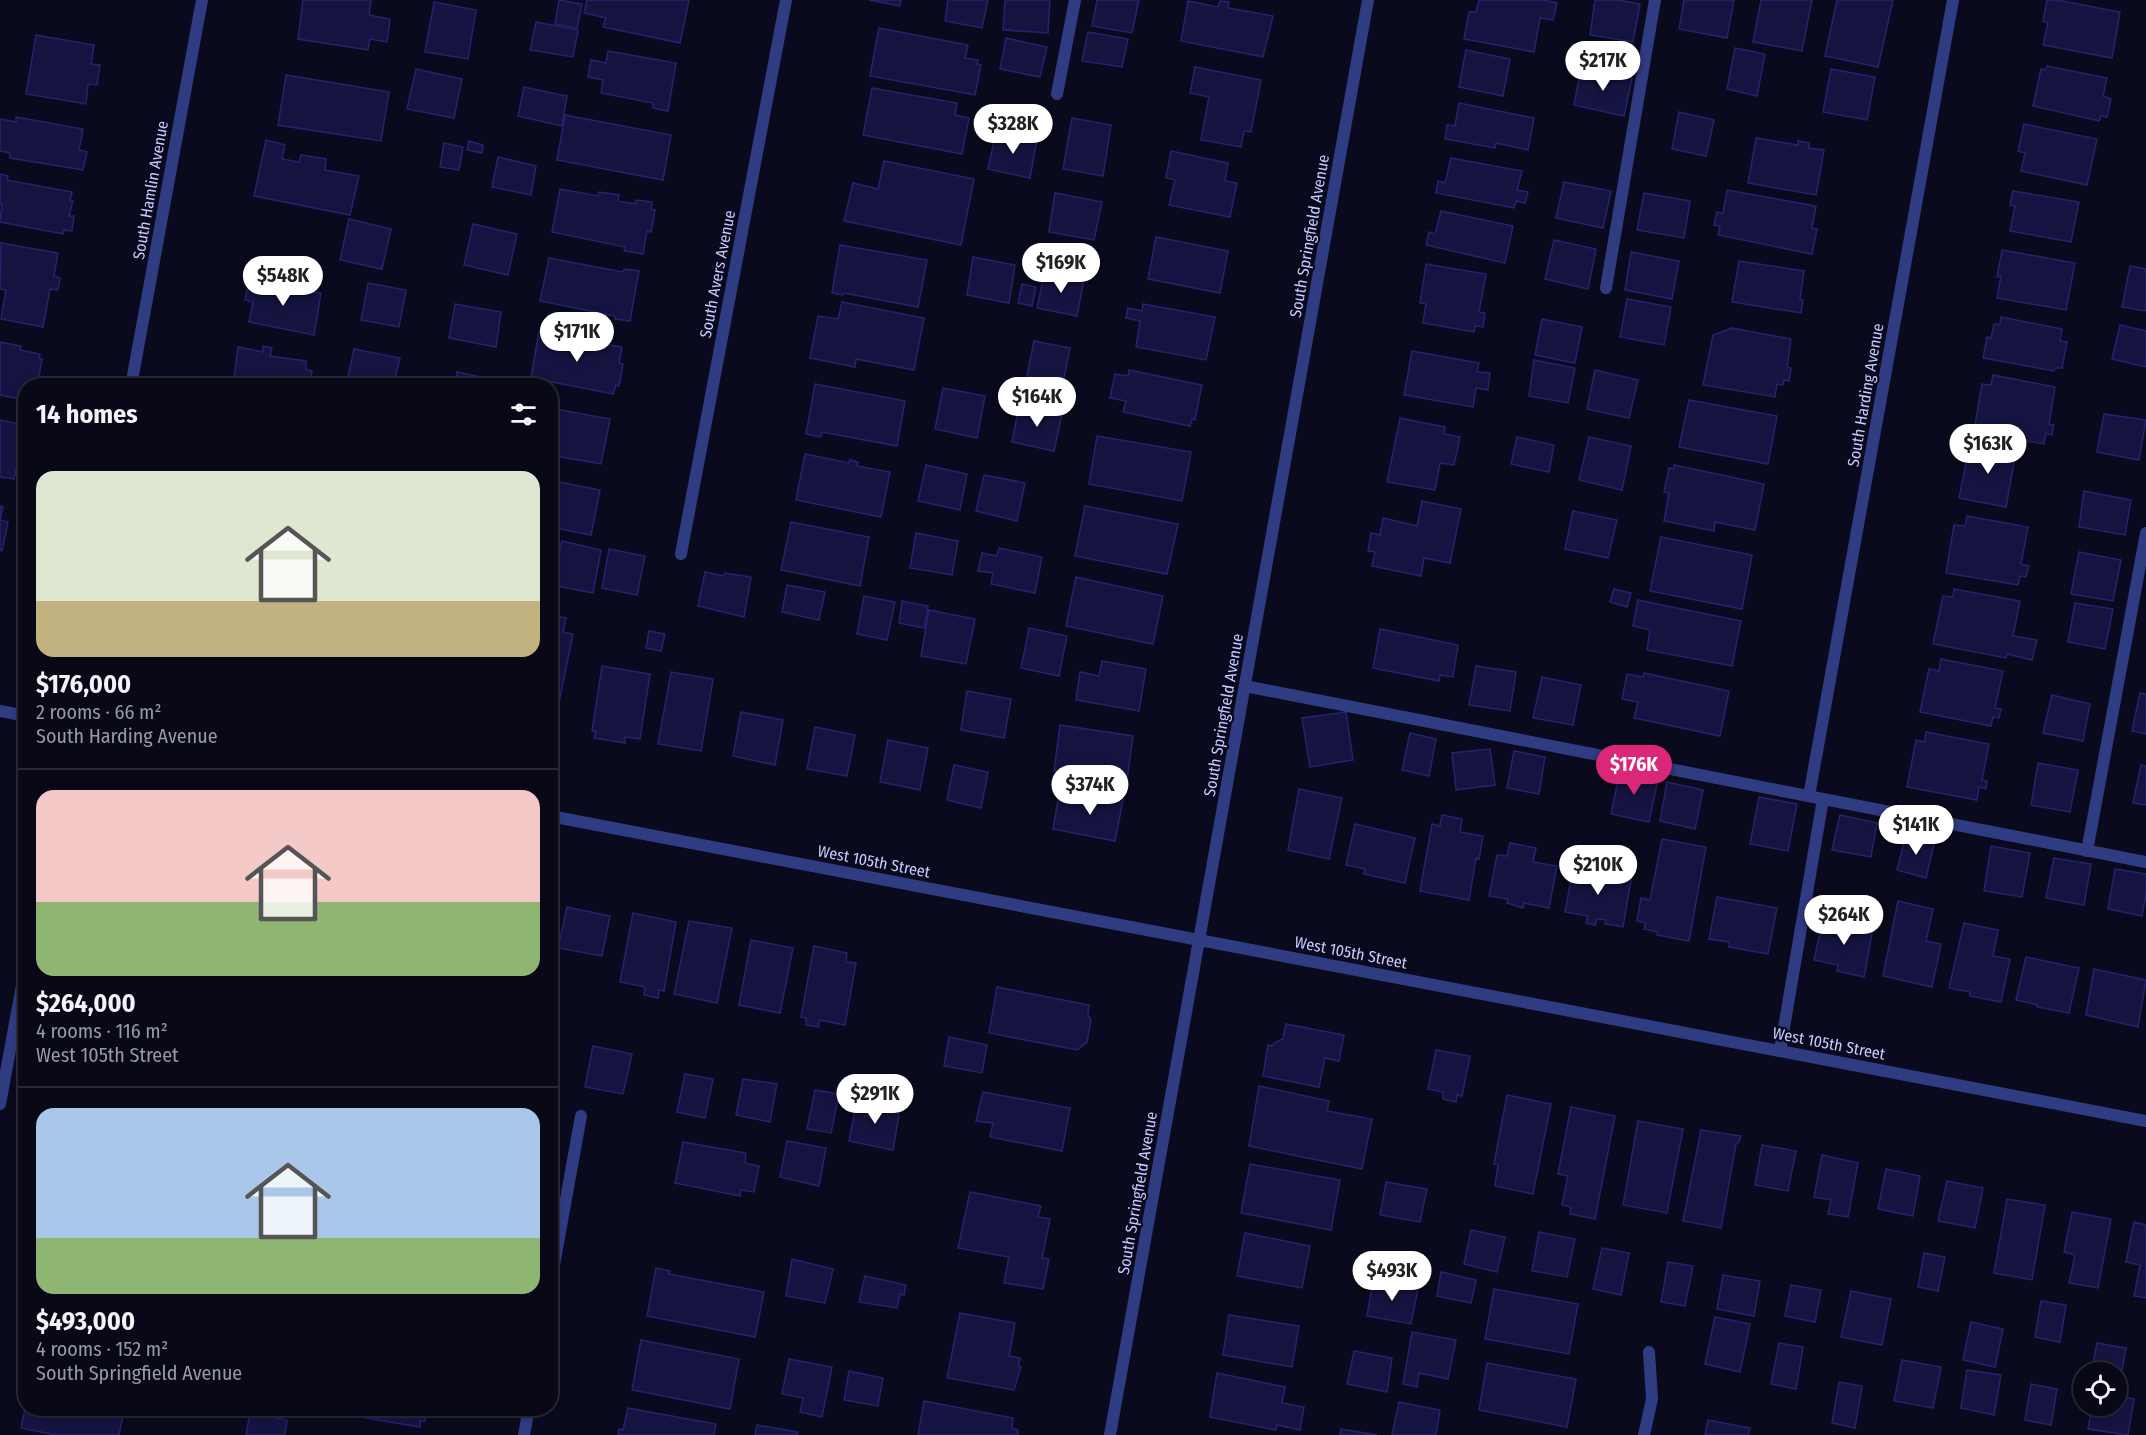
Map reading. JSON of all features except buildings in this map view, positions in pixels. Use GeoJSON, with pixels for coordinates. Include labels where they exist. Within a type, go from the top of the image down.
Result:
{"type":"FeatureCollection","features":[{"type":"Feature","properties":{"kind":"street","name":"South Hamlin Avenue"},"geometry":{"type":"LineString","coordinates":[[132,378],[202,0]]}},
{"type":"Feature","properties":{"kind":"street","name":"South Avers Avenue"},"geometry":{"type":"LineString","coordinates":[[681,554],[786,0]]}},
{"type":"Feature","properties":{"kind":"street"},"geometry":{"type":"LineString","coordinates":[[1057,94],[1075,0]]}},
{"type":"Feature","properties":{"kind":"street","name":"South Springfield Avenue"},"geometry":{"type":"LineString","coordinates":[[1110,1435],[1368,0]]}},
{"type":"Feature","properties":{"kind":"street"},"geometry":{"type":"LineString","coordinates":[[1606,288],[1655,0]]}},
{"type":"Feature","properties":{"kind":"street","name":"South Harding Avenue"},"geometry":{"type":"LineString","coordinates":[[1809,796],[1953,0]]}},
{"type":"Feature","properties":{"kind":"street"},"geometry":{"type":"LineString","coordinates":[[2087,851],[2146,533]]}},
{"type":"Feature","properties":{"kind":"street"},"geometry":{"type":"LineString","coordinates":[[1245,686],[2146,862]]}},
{"type":"Feature","properties":{"kind":"street"},"geometry":{"type":"LineString","coordinates":[[0,711],[18,714]]}},
{"type":"Feature","properties":{"kind":"street"},"geometry":{"type":"LineString","coordinates":[[1780,1051],[1823,799]]}},
{"type":"Feature","properties":{"kind":"street","name":"West 105th Street"},"geometry":{"type":"LineString","coordinates":[[558,818],[2146,1121]]}},
{"type":"Feature","properties":{"kind":"street"},"geometry":{"type":"LineString","coordinates":[[0,1104],[18,1007]]}},
{"type":"Feature","properties":{"kind":"street"},"geometry":{"type":"LineString","coordinates":[[558,1243],[581,1116]]}},
{"type":"Feature","properties":{"kind":"street"},"geometry":{"type":"LineString","coordinates":[[1644,1435],[1652,1399],[1649,1352]]}},
{"type":"Feature","properties":{"kind":"street"},"geometry":{"type":"LineString","coordinates":[[524,1435],[528,1416]]}}]}
